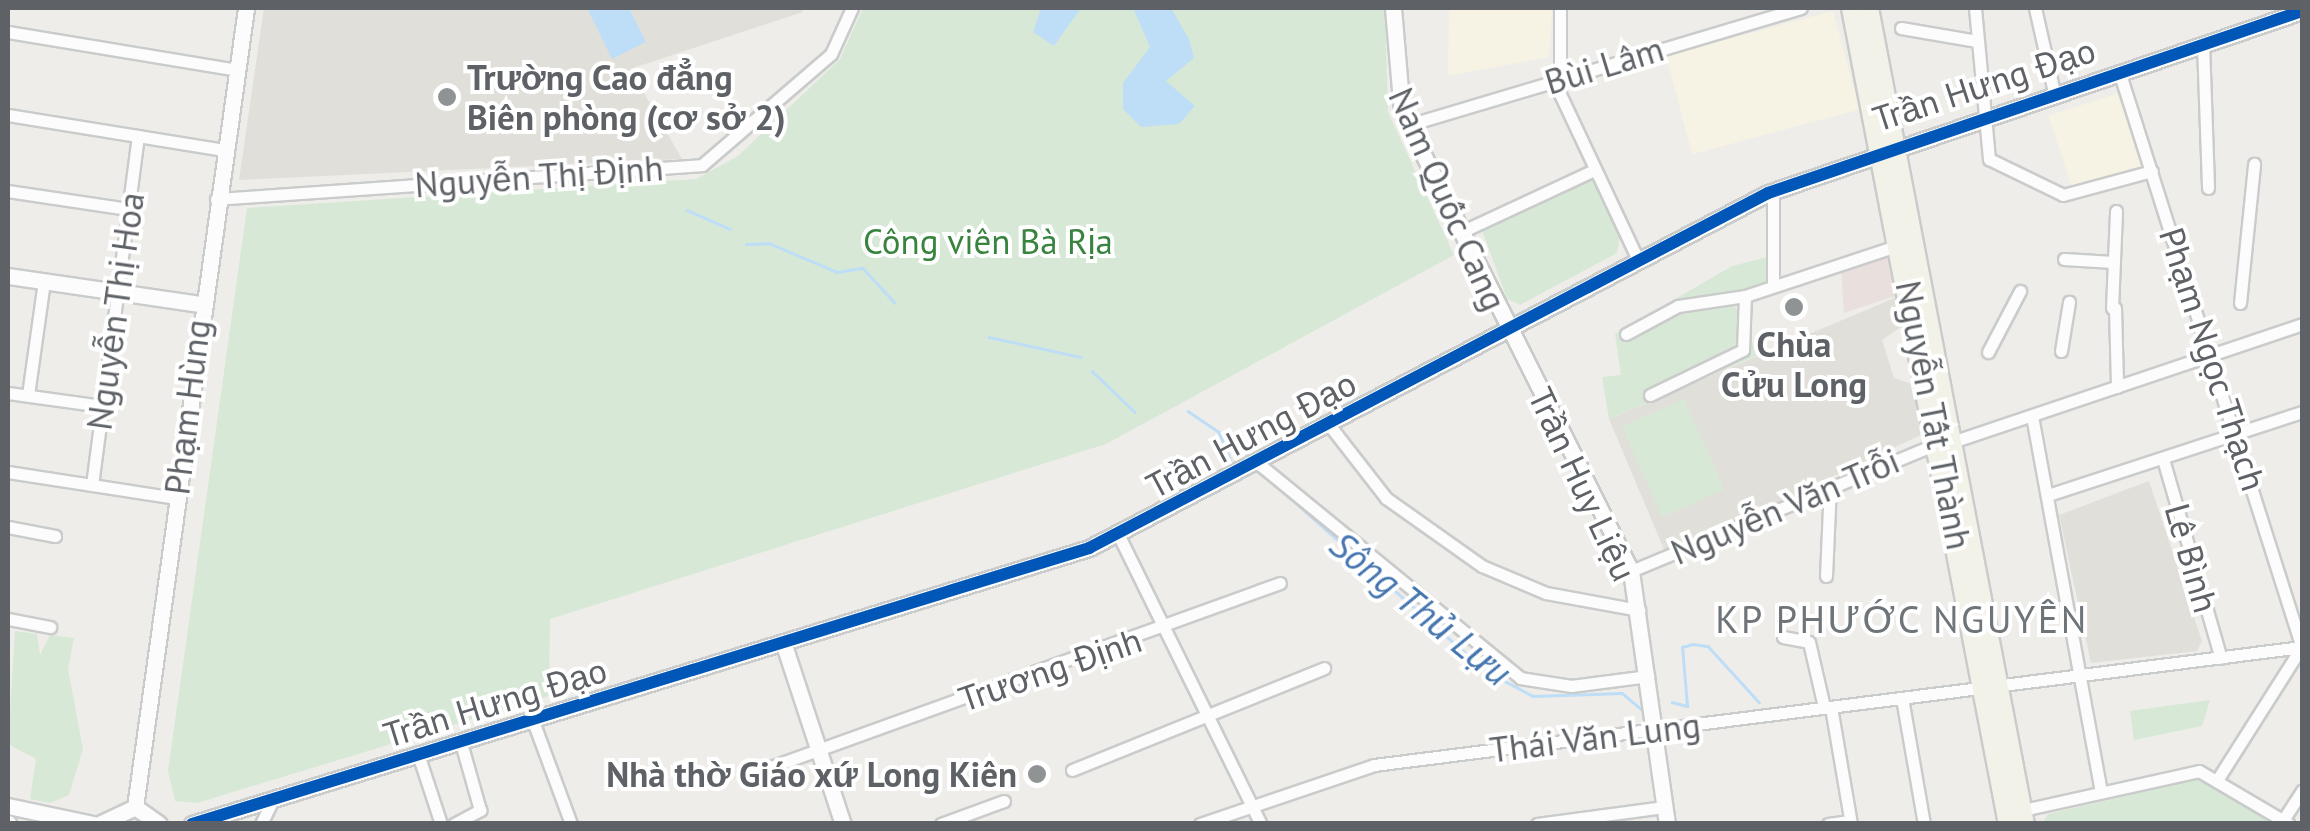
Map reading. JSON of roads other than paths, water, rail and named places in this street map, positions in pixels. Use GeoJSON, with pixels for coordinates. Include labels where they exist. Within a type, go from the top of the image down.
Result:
{"type":"FeatureCollection","features":[{"type":"Feature","properties":{"kind":"main road","name":"Nguyễn Tất Thành"},"geometry":{"type":"LineString","coordinates":[[1851,8],[1890,146],[1992,686],[2024,817]]}},
{"type":"Feature","properties":{"kind":"main road","name":"Nguyễn Tất Thành"},"geometry":{"type":"LineString","coordinates":[[1869,8],[1902,244],[1947,442]]}},
{"type":"Feature","properties":{"kind":"main road","name":"Nguyễn Tất Thành"},"geometry":{"type":"LineString","coordinates":[[1992,686],[2008,824]]}},
{"type":"Feature","properties":{"kind":"street","name":"Phạm Hùng"},"geometry":{"type":"LineString","coordinates":[[134,808],[201,304],[246,8]]}},
{"type":"Feature","properties":{"kind":"street","name":"Nguyễn Thị Định"},"geometry":{"type":"LineString","coordinates":[[216,199],[702,165],[831,54],[852,8]]}},
{"type":"Feature","properties":{"kind":"street","name":"Nam Quốc Cang"},"geometry":{"type":"LineString","coordinates":[[1393,8],[1393,79],[1408,125],[1506,329]]}},
{"type":"Feature","properties":{"kind":"street"},"geometry":{"type":"LineString","coordinates":[[1560,8],[1557,79],[1594,170],[1637,258]]}},
{"type":"Feature","properties":{"kind":"street","name":"Bùi Lâm"},"geometry":{"type":"LineString","coordinates":[[1408,125],[1765,12],[1801,8]]}},
{"type":"Feature","properties":{"kind":"street"},"geometry":{"type":"LineString","coordinates":[[1976,8],[1978,116],[1989,160],[2045,192],[2152,170]]}},
{"type":"Feature","properties":{"kind":"street"},"geometry":{"type":"LineString","coordinates":[[2052,8],[2035,10],[2054,92]]}},
{"type":"Feature","properties":{"kind":"street","name":"Trần Hưng Đạo"},"geometry":{"type":"LineString","coordinates":[[192,824],[785,648],[1119,536],[1637,258],[1773,192],[1890,146],[2302,11]]}},
{"type":"Feature","properties":{"kind":"street"},"geometry":{"type":"LineString","coordinates":[[1901,28],[1977,41]]}},
{"type":"Feature","properties":{"kind":"street"},"geometry":{"type":"LineString","coordinates":[[8,32],[236,70]]}},
{"type":"Feature","properties":{"kind":"street"},"geometry":{"type":"LineString","coordinates":[[2204,43],[2208,188]]}},
{"type":"Feature","properties":{"kind":"street","name":"Phạm Ngọc Thạch"},"geometry":{"type":"LineString","coordinates":[[2119,71],[2240,433],[2302,647]]}},
{"type":"Feature","properties":{"kind":"street"},"geometry":{"type":"LineString","coordinates":[[8,115],[224,150]]}},
{"type":"Feature","properties":{"kind":"street","name":"Nguyễn Thị Hoa"},"geometry":{"type":"LineString","coordinates":[[92,485],[138,136]]}},
{"type":"Feature","properties":{"kind":"street"},"geometry":{"type":"LineString","coordinates":[[2240,303],[2254,164]]}},
{"type":"Feature","properties":{"kind":"street"},"geometry":{"type":"LineString","coordinates":[[1459,233],[1594,170]]}},
{"type":"Feature","properties":{"kind":"street"},"geometry":{"type":"LineString","coordinates":[[8,191],[128,209]]}},
{"type":"Feature","properties":{"kind":"street"},"geometry":{"type":"LineString","coordinates":[[1773,192],[1780,232],[1773,284]]}},
{"type":"Feature","properties":{"kind":"street"},"geometry":{"type":"LineString","coordinates":[[2116,210],[2113,262],[2117,388]]}},
{"type":"Feature","properties":{"kind":"street"},"geometry":{"type":"LineString","coordinates":[[1626,334],[1678,306],[1745,296],[1902,244]]}},
{"type":"Feature","properties":{"kind":"street"},"geometry":{"type":"LineString","coordinates":[[2064,259],[2113,262]]}},
{"type":"Feature","properties":{"kind":"street"},"geometry":{"type":"LineString","coordinates":[[8,276],[201,304]]}},
{"type":"Feature","properties":{"kind":"street"},"geometry":{"type":"LineString","coordinates":[[28,396],[44,281]]}},
{"type":"Feature","properties":{"kind":"street"},"geometry":{"type":"LineString","coordinates":[[1988,352],[2020,291]]}},
{"type":"Feature","properties":{"kind":"street"},"geometry":{"type":"LineString","coordinates":[[1650,395],[1744,350],[1745,296]]}},
{"type":"Feature","properties":{"kind":"street"},"geometry":{"type":"LineString","coordinates":[[2061,351],[2070,302]]}},
{"type":"Feature","properties":{"kind":"street","name":"Nguyễn Văn Trỗi"},"geometry":{"type":"LineString","coordinates":[[1632,572],[1830,485],[2302,324]]}},
{"type":"Feature","properties":{"kind":"street","name":"Trần Huy Liệu"},"geometry":{"type":"LineString","coordinates":[[1506,329],[1632,572],[1665,815]]}},
{"type":"Feature","properties":{"kind":"street"},"geometry":{"type":"LineString","coordinates":[[8,393],[102,406]]}},
{"type":"Feature","properties":{"kind":"street"},"geometry":{"type":"LineString","coordinates":[[2048,495],[2302,412]]}},
{"type":"Feature","properties":{"kind":"street"},"geometry":{"type":"LineString","coordinates":[[2032,416],[2101,792]]}},
{"type":"Feature","properties":{"kind":"street"},"geometry":{"type":"LineString","coordinates":[[1330,426],[1386,498],[1482,566],[1546,592],[1639,610]]}},
{"type":"Feature","properties":{"kind":"street","name":"Lê Bình"},"geometry":{"type":"LineString","coordinates":[[2163,458],[2222,658]]}},
{"type":"Feature","properties":{"kind":"street"},"geometry":{"type":"LineString","coordinates":[[1259,464],[1520,678],[1570,686],[1648,676]]}},
{"type":"Feature","properties":{"kind":"street"},"geometry":{"type":"LineString","coordinates":[[8,472],[176,498]]}},
{"type":"Feature","properties":{"kind":"street"},"geometry":{"type":"LineString","coordinates":[[1826,576],[1830,485]]}},
{"type":"Feature","properties":{"kind":"street"},"geometry":{"type":"LineString","coordinates":[[8,527],[55,536]]}},
{"type":"Feature","properties":{"kind":"street"},"geometry":{"type":"LineString","coordinates":[[1119,536],[1261,824]]}},
{"type":"Feature","properties":{"kind":"street","name":"Trương Định"},"geometry":{"type":"LineString","coordinates":[[754,772],[1166,629],[1280,583]]}},
{"type":"Feature","properties":{"kind":"street"},"geometry":{"type":"LineString","coordinates":[[8,619],[50,627]]}},
{"type":"Feature","properties":{"kind":"street"},"geometry":{"type":"LineString","coordinates":[[1783,637],[1809,642],[1828,707],[1850,822],[1828,824]]}},
{"type":"Feature","properties":{"kind":"street"},"geometry":{"type":"LineString","coordinates":[[2219,778],[2302,647]]}},
{"type":"Feature","properties":{"kind":"street","name":"Thái Văn Lung"},"geometry":{"type":"LineString","coordinates":[[1200,824],[1354,768],[2302,647]]}},
{"type":"Feature","properties":{"kind":"street"},"geometry":{"type":"LineString","coordinates":[[785,648],[843,824]]}},
{"type":"Feature","properties":{"kind":"street"},"geometry":{"type":"LineString","coordinates":[[1072,770],[1324,668]]}},
{"type":"Feature","properties":{"kind":"street"},"geometry":{"type":"LineString","coordinates":[[1902,698],[1924,824]]}},
{"type":"Feature","properties":{"kind":"street"},"geometry":{"type":"LineString","coordinates":[[534,722],[571,824]]}},
{"type":"Feature","properties":{"kind":"street"},"geometry":{"type":"LineString","coordinates":[[454,824],[480,810],[461,743]]}},
{"type":"Feature","properties":{"kind":"street"},"geometry":{"type":"LineString","coordinates":[[419,757],[441,824]]}},
{"type":"Feature","properties":{"kind":"street"},"geometry":{"type":"LineString","coordinates":[[2024,817],[2101,792],[2199,771],[2219,778],[2286,822],[2302,791]]}},
{"type":"Feature","properties":{"kind":"street"},"geometry":{"type":"LineString","coordinates":[[941,824],[1004,800]]}},
{"type":"Feature","properties":{"kind":"street"},"geometry":{"type":"LineString","coordinates":[[261,824],[272,801]]}},
{"type":"Feature","properties":{"kind":"street"},"geometry":{"type":"LineString","coordinates":[[8,806],[96,824],[134,808],[159,824]]}},
{"type":"Feature","properties":{"kind":"street"},"geometry":{"type":"LineString","coordinates":[[1537,824],[1665,815]]}},
{"type":"Feature","properties":{"kind":"water"},"geometry":{"type":"Polygon","coordinates":[[[587,8],[629,8],[646,42],[612,59],[587,8]]]}},
{"type":"Feature","properties":{"kind":"water"},"geometry":{"type":"Polygon","coordinates":[[[1041,8],[1081,8],[1054,46],[1033,32],[1041,8]]]}},
{"type":"Feature","properties":{"kind":"water"},"geometry":{"type":"Polygon","coordinates":[[[1133,8],[1171,8],[1189,39],[1194,58],[1166,81],[1195,106],[1179,124],[1141,127],[1123,109],[1123,83],[1150,47],[1133,8]]]}},
{"type":"Feature","properties":{"kind":"waterway","name":"Sông Thủ Lựu"},"geometry":{"type":"LineString","coordinates":[[687,210],[730,229]]}},
{"type":"Feature","properties":{"kind":"waterway","name":"Sông Thủ Lựu"},"geometry":{"type":"LineString","coordinates":[[746,244],[769,243],[837,272],[863,268],[895,303]]}},
{"type":"Feature","properties":{"kind":"waterway","name":"Sông Thủ Lựu"},"geometry":{"type":"LineString","coordinates":[[989,337],[1081,357]]}},
{"type":"Feature","properties":{"kind":"waterway","name":"Sông Thủ Lựu"},"geometry":{"type":"LineString","coordinates":[[1092,371],[1135,412]]}},
{"type":"Feature","properties":{"kind":"waterway","name":"Sông Thủ Lựu"},"geometry":{"type":"LineString","coordinates":[[1188,411],[1219,432],[1232,464]]}},
{"type":"Feature","properties":{"kind":"waterway","name":"Sông Thủ Lựu"},"geometry":{"type":"LineString","coordinates":[[1270,480],[1486,671],[1533,696],[1622,693],[1642,710]]}},
{"type":"Feature","properties":{"kind":"waterway","name":"Sông Thủ Lựu"},"geometry":{"type":"LineString","coordinates":[[1672,702],[1687,706],[1682,647],[1693,644],[1708,646],[1759,702]]}},
{"type":"Feature","properties":{"kind":"place","name":"Trường Cao đẳng Biên phòng (cơ sở 2)"},"geometry":{"type":"Point","coordinates":[447,97]}},
{"type":"Feature","properties":{"kind":"place","name":"Chùa Cửu Long"},"geometry":{"type":"Point","coordinates":[1794,307]}},
{"type":"Feature","properties":{"kind":"place","name":"Nhà thờ Giáo xứ Long Kiên"},"geometry":{"type":"Point","coordinates":[1037,774]}},
{"type":"Feature","properties":{"kind":"district","name":"KP PHƯỚC NGUYÊN"},"geometry":{"type":"Point","coordinates":[1902,619]}},
{"type":"Feature","properties":{"kind":"park label","name":"Công viên Bà Rịa"},"geometry":{"type":"Point","coordinates":[988,241]}}]}
